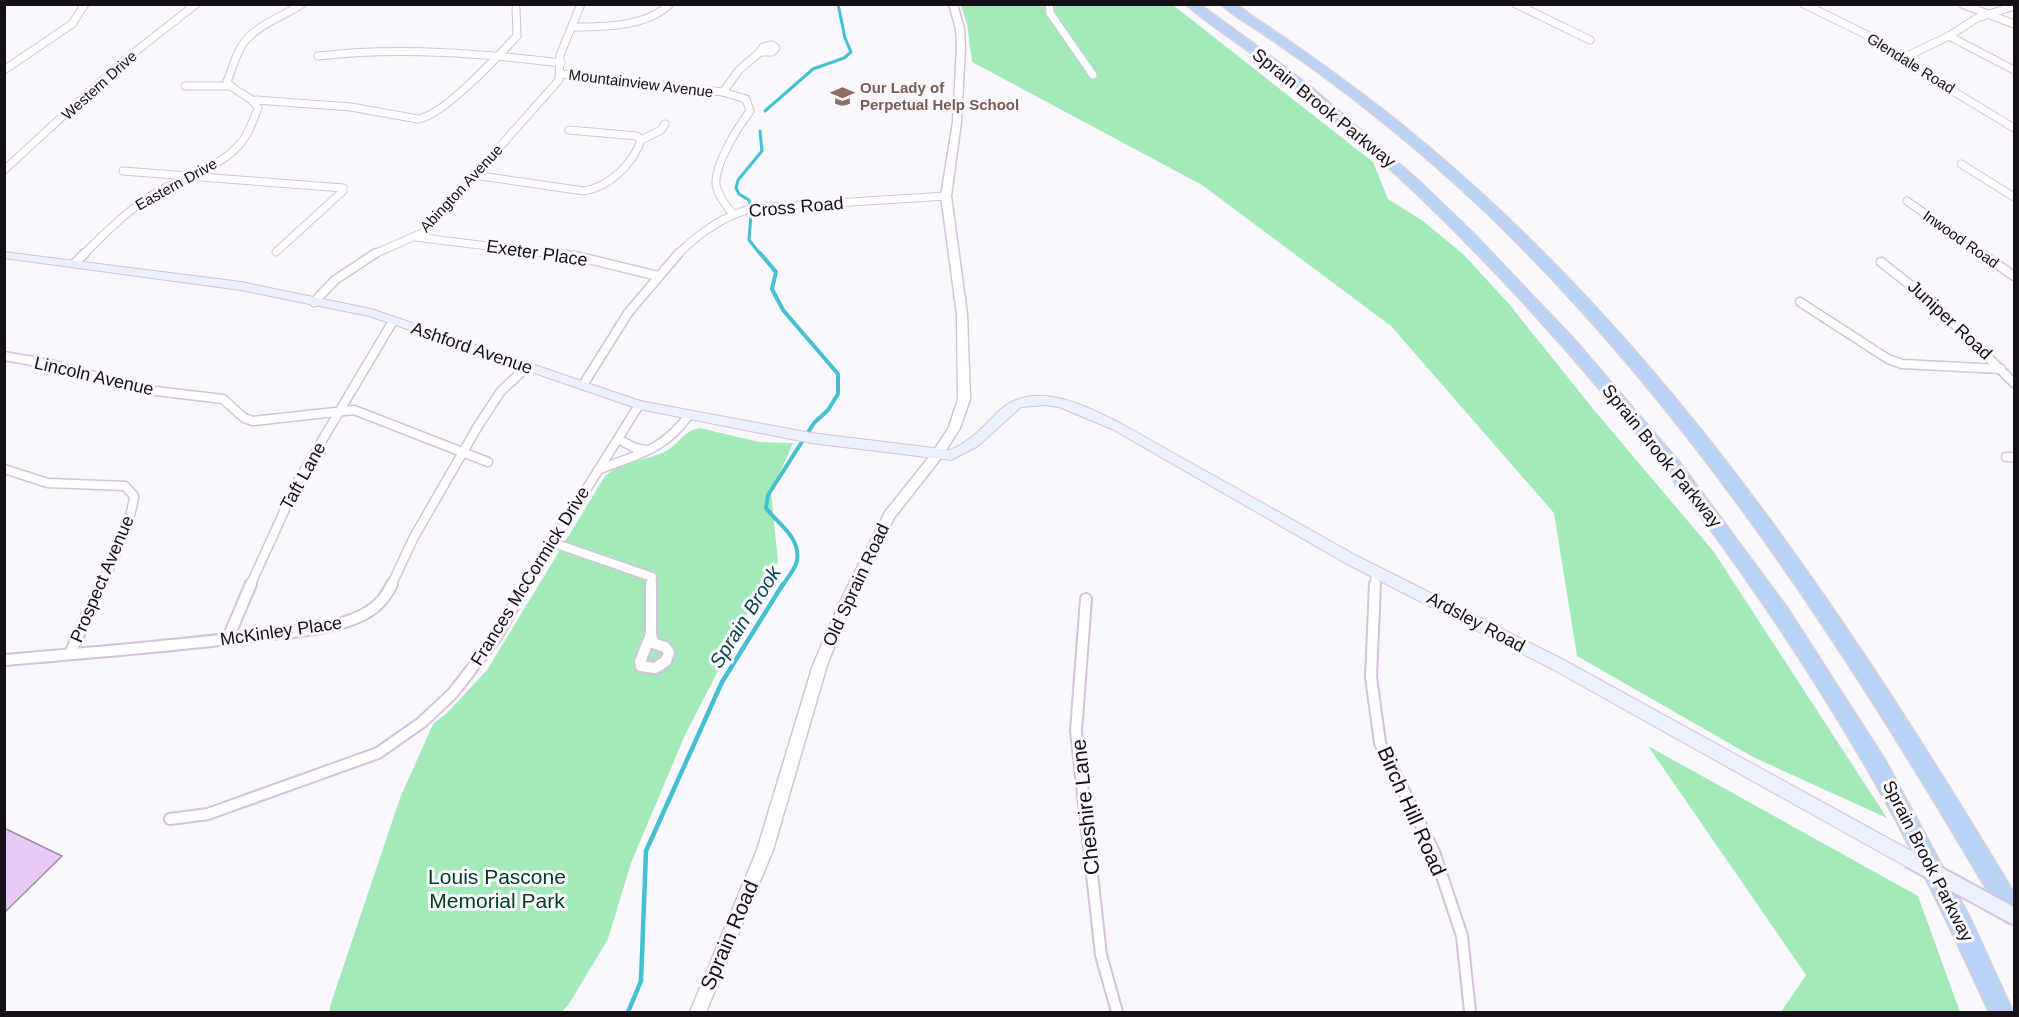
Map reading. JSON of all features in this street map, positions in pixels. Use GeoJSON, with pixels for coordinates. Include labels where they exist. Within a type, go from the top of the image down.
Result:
{"type":"FeatureCollection","features":[{"type":"Feature","properties":{"kind":"highway","name":"Sprain Brook Parkway"},"geometry":{"type":"LineString","coordinates":[[1191,4],[1311,94],[1420,190],[1540,311],[1657,447],[1775,604],[1856,727],[1937,872],[2001,1012]]}},
{"type":"Feature","properties":{"kind":"highway","name":"Sprain Brook Parkway"},"geometry":{"type":"LineString","coordinates":[[1226,4],[1341,84],[1449,171],[1535,251],[1641,366],[1719,464],[1803,580],[1910,742],[2014,915]]}},
{"type":"Feature","properties":{"kind":"main road","name":"Ashford Avenue"},"geometry":{"type":"LineString","coordinates":[[4,255],[241,286],[393,321],[639,405],[811,438],[937,455]]}},
{"type":"Feature","properties":{"kind":"main road","name":"Ardsley Road"},"geometry":{"type":"LineString","coordinates":[[937,455],[951,455],[967,450],[1018,403],[1030,400],[1056,403],[1081,411],[1116,426],[1243,500],[1557,664],[2014,915]]}},
{"type":"Feature","properties":{"kind":"street"},"geometry":{"type":"LineString","coordinates":[[4,70],[72,24],[85,4]]}},
{"type":"Feature","properties":{"kind":"street","name":"Western Drive"},"geometry":{"type":"LineString","coordinates":[[4,170],[116,68],[173,20],[196,4]]}},
{"type":"Feature","properties":{"kind":"street"},"geometry":{"type":"LineString","coordinates":[[229,86],[227,81],[246,40],[302,4]]}},
{"type":"Feature","properties":{"kind":"street"},"geometry":{"type":"LineString","coordinates":[[561,63],[560,55],[573,27],[580,4]]}},
{"type":"Feature","properties":{"kind":"street"},"geometry":{"type":"LineString","coordinates":[[573,27],[637,21],[663,12],[670,4]]}},
{"type":"Feature","properties":{"kind":"street","name":"Old Sprain Road"},"geometry":{"type":"LineString","coordinates":[[762,858],[820,664],[847,600],[889,515],[937,455],[954,428],[964,399],[962,314],[946,196],[957,122],[961,47],[960,29],[953,4]]}},
{"type":"Feature","properties":{"kind":"street"},"geometry":{"type":"LineString","coordinates":[[1049,4],[1050,13],[1093,75]]}},
{"type":"Feature","properties":{"kind":"street"},"geometry":{"type":"LineString","coordinates":[[1516,4],[1590,40]]}},
{"type":"Feature","properties":{"kind":"street","name":"Glendale Road"},"geometry":{"type":"LineString","coordinates":[[1804,4],[1869,36],[2014,128]]}},
{"type":"Feature","properties":{"kind":"street"},"geometry":{"type":"LineString","coordinates":[[1962,4],[2014,24]]}},
{"type":"Feature","properties":{"kind":"street"},"geometry":{"type":"LineString","coordinates":[[1901,58],[1949,36],[1987,14],[2014,6]]}},
{"type":"Feature","properties":{"kind":"street"},"geometry":{"type":"LineString","coordinates":[[185,86],[229,86],[256,100],[351,107],[418,119],[432,115],[500,55],[517,36],[516,8]]}},
{"type":"Feature","properties":{"kind":"street"},"geometry":{"type":"LineString","coordinates":[[1949,36],[2014,70]]}},
{"type":"Feature","properties":{"kind":"street","name":"Mountainview Avenue"},"geometry":{"type":"LineString","coordinates":[[318,56],[363,50],[455,50],[561,63],[561,74],[723,92]]}},
{"type":"Feature","properties":{"kind":"street"},"geometry":{"type":"LineString","coordinates":[[733,214],[722,200],[716,179],[741,121],[750,111],[746,99],[723,92],[729,81],[760,52]]}},
{"type":"Feature","properties":{"kind":"street","name":"Abington Avenue"},"geometry":{"type":"LineString","coordinates":[[314,302],[335,280],[367,256],[424,232],[559,80],[561,74]]}},
{"type":"Feature","properties":{"kind":"street","name":"Eastern Drive"},"geometry":{"type":"LineString","coordinates":[[75,263],[119,219],[138,204],[185,177],[219,161],[239,145],[258,108],[256,100]]}},
{"type":"Feature","properties":{"kind":"street"},"geometry":{"type":"LineString","coordinates":[[474,175],[584,191],[597,189],[607,183],[636,151],[641,140],[661,130],[665,124]]}},
{"type":"Feature","properties":{"kind":"street"},"geometry":{"type":"LineString","coordinates":[[569,130],[637,136],[641,140]]}},
{"type":"Feature","properties":{"kind":"street"},"geometry":{"type":"LineString","coordinates":[[1961,164],[2014,198]]}},
{"type":"Feature","properties":{"kind":"street"},"geometry":{"type":"LineString","coordinates":[[123,171],[343,188],[343,191],[276,252]]}},
{"type":"Feature","properties":{"kind":"street","name":"Cross Road"},"geometry":{"type":"LineString","coordinates":[[583,386],[601,352],[658,276],[679,252],[712,225],[733,214],[766,207],[946,196]]}},
{"type":"Feature","properties":{"kind":"street","name":"Inwood Road"},"geometry":{"type":"LineString","coordinates":[[1907,201],[2014,276]]}},
{"type":"Feature","properties":{"kind":"street","name":"Exeter Place"},"geometry":{"type":"LineString","coordinates":[[415,237],[580,257],[658,276]]}},
{"type":"Feature","properties":{"kind":"street","name":"Juniper Road"},"geometry":{"type":"LineString","coordinates":[[1881,262],[1910,281],[1961,327],[2014,383]]}},
{"type":"Feature","properties":{"kind":"street"},"geometry":{"type":"LineString","coordinates":[[1800,302],[1888,359],[1902,364],[2001,369]]}},
{"type":"Feature","properties":{"kind":"street","name":"Taft Lane"},"geometry":{"type":"LineString","coordinates":[[228,638],[271,536],[298,481],[393,321]]}},
{"type":"Feature","properties":{"kind":"street","name":"Lincoln Avenue"},"geometry":{"type":"LineString","coordinates":[[4,356],[50,364],[147,390],[223,399],[244,418],[253,421],[340,411],[363,412],[488,462]]}},
{"type":"Feature","properties":{"kind":"street","name":"McKinley Place"},"geometry":{"type":"LineString","coordinates":[[4,660],[321,627],[349,621],[374,609],[385,599],[414,537],[501,391],[527,367]]}},
{"type":"Feature","properties":{"kind":"street","name":"Frances McCormick Drive"},"geometry":{"type":"LineString","coordinates":[[170,819],[208,814],[321,775],[378,753],[421,723],[453,693],[496,636],[551,542],[639,405]]}},
{"type":"Feature","properties":{"kind":"street"},"geometry":{"type":"LineString","coordinates":[[598,470],[661,445],[670,439],[689,415]]}},
{"type":"Feature","properties":{"kind":"street"},"geometry":{"type":"LineString","coordinates":[[618,439],[635,448],[645,450]]}},
{"type":"Feature","properties":{"kind":"street","name":"Prospect Avenue"},"geometry":{"type":"LineString","coordinates":[[4,469],[15,474],[63,485],[124,486],[134,496],[132,513],[125,532],[70,654]]}},
{"type":"Feature","properties":{"kind":"street"},"geometry":{"type":"LineString","coordinates":[[551,542],[652,577],[650,585],[653,613],[651,634]]}},
{"type":"Feature","properties":{"kind":"street","name":"Birch Hill Road"},"geometry":{"type":"LineString","coordinates":[[1376,571],[1371,677],[1380,743],[1434,852],[1459,925],[1470,1012]]}},
{"type":"Feature","properties":{"kind":"street","name":"Cheshire Lane"},"geometry":{"type":"LineString","coordinates":[[1086,599],[1076,731],[1101,955],[1117,1012]]}},
{"type":"Feature","properties":{"kind":"street","name":"Sprain Road"},"geometry":{"type":"LineString","coordinates":[[698,1012],[762,858]]}},
{"type":"Feature","properties":{"kind":"green space"},"geometry":{"type":"Polygon","coordinates":[[[961,5],[1173,5],[1373,162],[1388,199],[1423,221],[1463,254],[1509,304],[1594,410],[1714,552],[1887,818],[1753,757],[1577,656],[1554,513],[1391,326],[1202,185],[972,62],[967,24],[961,5]]]}},
{"type":"Feature","properties":{"kind":"green space","name":"Louis Pascone Memorial Park"},"geometry":{"type":"Polygon","coordinates":[[[700,428],[759,442],[793,443],[771,493],[778,562],[750,609],[685,735],[631,863],[608,939],[569,1004],[562,1012],[330,1012],[330,1006],[400,798],[433,724],[448,712],[487,670],[605,476],[627,464],[666,451],[685,434],[700,428]]]}},
{"type":"Feature","properties":{"kind":"green space"},"geometry":{"type":"Polygon","coordinates":[[[1648,746],[1918,896],[1960,1012],[1781,1012],[1806,975],[1648,746]]]}},
{"type":"Feature","properties":{"kind":"building"},"geometry":{"type":"Polygon","coordinates":[[[4,828],[62,856],[4,913],[4,828]]]}},
{"type":"Feature","properties":{"kind":"waterway","name":"Sprain Brook"},"geometry":{"type":"LineString","coordinates":[[765,111],[813,69],[844,58],[851,52],[845,38],[838,4]]}},
{"type":"Feature","properties":{"kind":"waterway","name":"Sprain Brook"},"geometry":{"type":"LineString","coordinates":[[750,204],[749,200],[739,194],[736,188],[738,180],[762,151],[760,131]]}},
{"type":"Feature","properties":{"kind":"waterway","name":"Sprain Brook"},"geometry":{"type":"LineString","coordinates":[[751,214],[749,240],[761,255]]}},
{"type":"Feature","properties":{"kind":"waterway","name":"Sprain Brook"},"geometry":{"type":"LineString","coordinates":[[760,253],[776,272],[772,289],[783,310],[838,374],[838,394],[828,410],[814,423],[768,495],[766,508],[788,532],[796,545],[796,564],[782,586]]}},
{"type":"Feature","properties":{"kind":"waterway","name":"Sprain Brook"},"geometry":{"type":"LineString","coordinates":[[628,1012],[641,981],[646,851],[722,682],[783,584]]}},
{"type":"Feature","properties":{"kind":"place","name":"Our Lady of Perpetual Help School"},"geometry":{"type":"Point","coordinates":[842,96]}}]}
